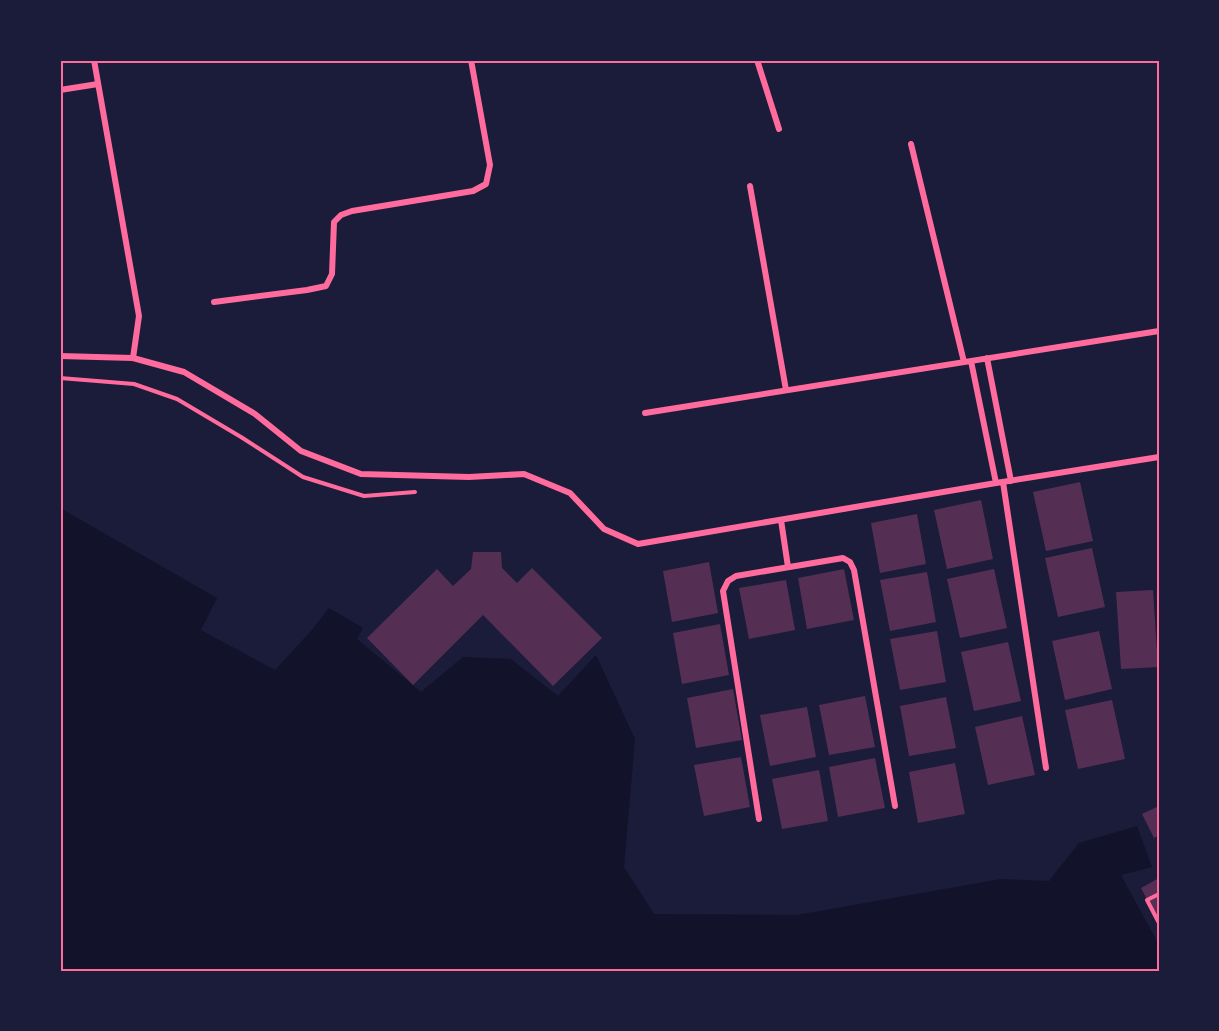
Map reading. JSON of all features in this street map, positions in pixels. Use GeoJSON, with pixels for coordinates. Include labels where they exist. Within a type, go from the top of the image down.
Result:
{"type":"FeatureCollection","features":[{"type":"Feature","properties":{"kind":"street"},"geometry":{"type":"LineString","coordinates":[[94,60],[139,316],[133,358]]}},
{"type":"Feature","properties":{"kind":"street"},"geometry":{"type":"LineString","coordinates":[[214,302],[326,286],[332,274],[334,222],[341,215],[352,211],[473,191],[486,183],[490,165],[471,60]]}},
{"type":"Feature","properties":{"kind":"street"},"geometry":{"type":"LineString","coordinates":[[757,60],[779,129]]}},
{"type":"Feature","properties":{"kind":"street"},"geometry":{"type":"LineString","coordinates":[[60,90],[98,84]]}},
{"type":"Feature","properties":{"kind":"street"},"geometry":{"type":"LineString","coordinates":[[911,144],[1000,482],[1046,768]]}},
{"type":"Feature","properties":{"kind":"street"},"geometry":{"type":"LineString","coordinates":[[750,186],[786,390]]}},
{"type":"Feature","properties":{"kind":"street"},"geometry":{"type":"LineString","coordinates":[[645,413],[1159,331]]}},
{"type":"Feature","properties":{"kind":"street"},"geometry":{"type":"LineString","coordinates":[[60,356],[133,358],[184,372],[255,414],[301,451],[361,474],[469,477],[525,474],[570,493],[604,529],[638,544],[1159,457]]}},
{"type":"Feature","properties":{"kind":"street"},"geometry":{"type":"LineString","coordinates":[[987,358],[1011,481]]}},
{"type":"Feature","properties":{"kind":"street"},"geometry":{"type":"LineString","coordinates":[[781,520],[788,567]]}},
{"type":"Feature","properties":{"kind":"street"},"geometry":{"type":"LineString","coordinates":[[759,819],[723,591],[728,581],[736,576],[843,558],[850,562],[854,570],[894,806]]}},
{"type":"Feature","properties":{"kind":"path"},"geometry":{"type":"LineString","coordinates":[[60,378],[134,384],[177,399],[303,477],[364,496],[419,491]]}},
{"type":"Feature","properties":{"kind":"path"},"geometry":{"type":"LineString","coordinates":[[1159,894],[1147,900],[1159,923]]}},
{"type":"Feature","properties":{"kind":"shaded area"},"geometry":{"type":"Polygon","coordinates":[[[60,508],[217,598],[201,630],[275,670],[329,608],[363,628],[357,639],[421,692],[463,657],[511,659],[558,696],[596,655],[635,739],[624,867],[654,914],[797,915],[1001,879],[1049,881],[1079,843],[1137,826],[1152,867],[1121,875],[1159,945],[1159,971],[60,971],[60,508]]]}},
{"type":"Feature","properties":{"kind":"building"},"geometry":{"type":"Polygon","coordinates":[[[1080,482],[1093,541],[1046,551],[1033,492],[1080,482]]]}},
{"type":"Feature","properties":{"kind":"building"},"geometry":{"type":"Polygon","coordinates":[[[981,500],[993,559],[947,569],[934,510],[981,500]]]}},
{"type":"Feature","properties":{"kind":"building"},"geometry":{"type":"Polygon","coordinates":[[[917,514],[926,564],[880,573],[871,523],[917,514]]]}},
{"type":"Feature","properties":{"kind":"building"},"geometry":{"type":"Polygon","coordinates":[[[1092,548],[1105,607],[1058,617],[1045,558],[1092,548]]]}},
{"type":"Feature","properties":{"kind":"building"},"geometry":{"type":"Polygon","coordinates":[[[473,552],[501,552],[502,568],[517,583],[532,568],[602,638],[553,686],[483,615],[413,685],[367,638],[437,569],[453,586],[471,569],[473,552]]]}},
{"type":"Feature","properties":{"kind":"building"},"geometry":{"type":"Polygon","coordinates":[[[709,562],[718,613],[672,622],[663,571],[709,562]]]}},
{"type":"Feature","properties":{"kind":"building"},"geometry":{"type":"Polygon","coordinates":[[[844,569],[854,620],[807,629],[798,578],[844,569]]]}},
{"type":"Feature","properties":{"kind":"building"},"geometry":{"type":"Polygon","coordinates":[[[994,569],[1007,628],[960,638],[947,579],[994,569]]]}},
{"type":"Feature","properties":{"kind":"building"},"geometry":{"type":"Polygon","coordinates":[[[927,572],[936,622],[890,631],[880,580],[927,572]]]}},
{"type":"Feature","properties":{"kind":"building"},"geometry":{"type":"Polygon","coordinates":[[[786,580],[795,630],[749,639],[739,588],[786,580]]]}},
{"type":"Feature","properties":{"kind":"building"},"geometry":{"type":"Polygon","coordinates":[[[1153,590],[1158,667],[1121,669],[1116,592],[1153,590]]]}},
{"type":"Feature","properties":{"kind":"building"},"geometry":{"type":"Polygon","coordinates":[[[720,624],[729,675],[682,684],[673,633],[720,624]]]}},
{"type":"Feature","properties":{"kind":"building"},"geometry":{"type":"Polygon","coordinates":[[[937,631],[946,682],[900,690],[890,639],[937,631]]]}},
{"type":"Feature","properties":{"kind":"building"},"geometry":{"type":"Polygon","coordinates":[[[1099,631],[1112,689],[1065,700],[1052,641],[1099,631]]]}},
{"type":"Feature","properties":{"kind":"building"},"geometry":{"type":"Polygon","coordinates":[[[1008,642],[1021,701],[974,711],[961,652],[1008,642]]]}},
{"type":"Feature","properties":{"kind":"building"},"geometry":{"type":"Polygon","coordinates":[[[733,689],[742,740],[696,748],[687,698],[733,689]]]}},
{"type":"Feature","properties":{"kind":"building"},"geometry":{"type":"Polygon","coordinates":[[[865,696],[875,747],[829,755],[819,705],[865,696]]]}},
{"type":"Feature","properties":{"kind":"building"},"geometry":{"type":"Polygon","coordinates":[[[946,697],[956,748],[909,756],[900,706],[946,697]]]}},
{"type":"Feature","properties":{"kind":"building"},"geometry":{"type":"Polygon","coordinates":[[[1112,700],[1125,759],[1078,769],[1065,710],[1112,700]]]}},
{"type":"Feature","properties":{"kind":"building"},"geometry":{"type":"Polygon","coordinates":[[[807,707],[816,757],[770,766],[760,715],[807,707]]]}},
{"type":"Feature","properties":{"kind":"building"},"geometry":{"type":"Polygon","coordinates":[[[1022,716],[1035,775],[988,785],[975,727],[1022,716]]]}},
{"type":"Feature","properties":{"kind":"building"},"geometry":{"type":"Polygon","coordinates":[[[741,757],[750,807],[704,816],[694,765],[741,757]]]}},
{"type":"Feature","properties":{"kind":"building"},"geometry":{"type":"Polygon","coordinates":[[[875,758],[885,808],[838,817],[829,767],[875,758]]]}},
{"type":"Feature","properties":{"kind":"building"},"geometry":{"type":"Polygon","coordinates":[[[955,763],[965,814],[918,823],[909,772],[955,763]]]}},
{"type":"Feature","properties":{"kind":"building"},"geometry":{"type":"Polygon","coordinates":[[[819,770],[828,821],[782,829],[772,779],[819,770]]]}},
{"type":"Feature","properties":{"kind":"building"},"geometry":{"type":"Polygon","coordinates":[[[1159,806],[1159,835],[1154,838],[1142,814],[1159,806]]]}},
{"type":"Feature","properties":{"kind":"building"},"geometry":{"type":"Polygon","coordinates":[[[1159,878],[1159,923],[1141,888],[1159,878]]]}}]}
